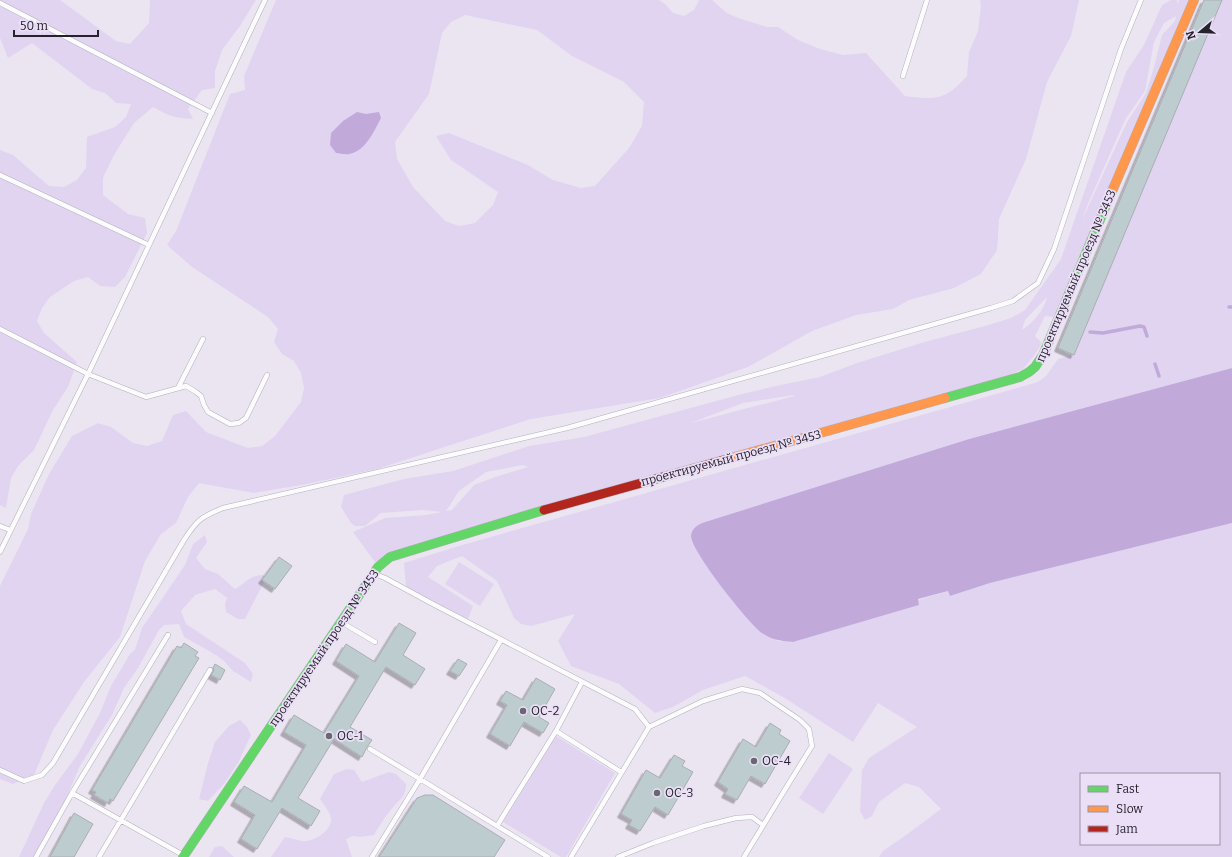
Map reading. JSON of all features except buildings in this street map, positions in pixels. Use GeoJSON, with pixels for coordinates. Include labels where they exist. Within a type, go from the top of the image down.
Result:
{"type":"FeatureCollection","features":[{"type":"Feature","properties":{"kind":"street","name":"проектируемый проезд № 3453"},"geometry":{"type":"LineString","coordinates":[[184,856],[373,573],[395,554],[548,508],[1015,379],[1034,370],[1044,355],[1194,0]]}},
{"type":"Feature","properties":{"kind":"lane"},"geometry":{"type":"LineString","coordinates":[[0,552],[88,374],[266,0]]}},
{"type":"Feature","properties":{"kind":"lane"},"geometry":{"type":"LineString","coordinates":[[903,76],[927,0]]}},
{"type":"Feature","properties":{"kind":"lane"},"geometry":{"type":"LineString","coordinates":[[0,770],[24,781],[42,775],[53,762],[194,525],[207,514],[223,508],[567,428],[984,311],[1013,301],[1038,283],[1054,250],[1121,49],[1141,0]]}},
{"type":"Feature","properties":{"kind":"lane"},"geometry":{"type":"LineString","coordinates":[[0,3],[212,113]]}},
{"type":"Feature","properties":{"kind":"lane"},"geometry":{"type":"LineString","coordinates":[[0,174],[149,245]]}},
{"type":"Feature","properties":{"kind":"lane"},"geometry":{"type":"LineString","coordinates":[[0,329],[88,374],[146,397],[186,386],[202,396],[204,405],[208,412],[230,424],[239,423],[246,418],[267,375]]}},
{"type":"Feature","properties":{"kind":"lane"},"geometry":{"type":"LineString","coordinates":[[178,388],[203,339]]}},
{"type":"Feature","properties":{"kind":"lane"},"geometry":{"type":"LineString","coordinates":[[0,526],[10,530]]}},
{"type":"Feature","properties":{"kind":"lane"},"geometry":{"type":"LineString","coordinates":[[373,573],[636,709],[649,727]]}},
{"type":"Feature","properties":{"kind":"lane"},"geometry":{"type":"LineString","coordinates":[[341,622],[375,642]]}},
{"type":"Feature","properties":{"kind":"lane"},"geometry":{"type":"LineString","coordinates":[[36,857],[72,793],[168,635]]}},
{"type":"Feature","properties":{"kind":"lane"},"geometry":{"type":"LineString","coordinates":[[372,857],[420,779],[501,640]]}},
{"type":"Feature","properties":{"kind":"lane"},"geometry":{"type":"LineString","coordinates":[[99,857],[210,670]]}},
{"type":"Feature","properties":{"kind":"lane"},"geometry":{"type":"LineString","coordinates":[[497,826],[556,730],[582,682]]}},
{"type":"Feature","properties":{"kind":"lane"},"geometry":{"type":"LineString","coordinates":[[571,857],[649,727],[702,702],[742,689],[760,693],[800,720],[809,729],[812,746],[744,857]]}},
{"type":"Feature","properties":{"kind":"lane"},"geometry":{"type":"LineString","coordinates":[[556,730],[621,772]]}},
{"type":"Feature","properties":{"kind":"lane"},"geometry":{"type":"LineString","coordinates":[[370,749],[548,857]]}},
{"type":"Feature","properties":{"kind":"lane"},"geometry":{"type":"LineString","coordinates":[[72,793],[184,856]]}},
{"type":"Feature","properties":{"kind":"lane"},"geometry":{"type":"LineString","coordinates":[[618,857],[653,843],[704,826],[736,818],[752,817],[763,825]]}},
{"type":"Feature","properties":{"kind":"shaded area"},"geometry":{"type":"Polygon","coordinates":[[[0,0],[60,0],[116,41],[130,44],[149,23],[150,0],[256,0],[240,26],[222,50],[215,71],[215,88],[202,90],[188,109],[193,119],[172,116],[153,107],[134,123],[114,155],[103,178],[103,195],[128,214],[145,218],[147,233],[125,277],[115,287],[100,286],[88,277],[74,281],[50,297],[42,308],[37,321],[44,333],[77,362],[68,387],[53,410],[34,450],[18,466],[11,478],[6,508],[0,505],[0,150],[13,155],[49,186],[64,187],[77,180],[86,168],[87,137],[115,127],[126,117],[131,104],[116,103],[105,93],[92,89],[32,43],[8,58],[0,38],[0,0]]]}},
{"type":"Feature","properties":{"kind":"shaded area"},"geometry":{"type":"Polygon","coordinates":[[[276,0],[659,0],[673,13],[684,16],[694,10],[699,0],[712,0],[727,13],[738,18],[767,27],[778,27],[798,40],[820,49],[843,55],[866,53],[905,96],[935,98],[951,91],[967,76],[969,52],[978,31],[981,6],[980,0],[1079,0],[1071,36],[1047,82],[1026,159],[999,219],[997,250],[981,274],[954,288],[909,300],[893,309],[856,315],[812,331],[748,367],[660,398],[531,419],[377,469],[307,484],[254,493],[199,483],[188,497],[176,523],[161,534],[145,561],[120,637],[84,682],[53,730],[34,775],[13,784],[0,779],[0,586],[28,529],[31,514],[49,474],[72,436],[98,423],[111,427],[133,443],[147,446],[162,441],[173,415],[186,411],[206,432],[248,448],[262,446],[275,436],[301,402],[304,388],[301,373],[294,361],[282,354],[274,342],[278,329],[268,317],[192,267],[167,245],[176,231],[230,94],[245,90],[244,76],[276,0]],[[465,15],[451,22],[442,33],[429,94],[395,142],[397,159],[413,187],[445,221],[459,226],[475,223],[493,205],[498,192],[451,160],[436,136],[449,133],[528,165],[553,180],[581,188],[595,186],[629,148],[642,126],[644,102],[624,82],[572,56],[537,30],[465,15]]]}},
{"type":"Feature","properties":{"kind":"shaded area"},"geometry":{"type":"Polygon","coordinates":[[[1171,0],[1177,0],[1178,5],[1179,0],[1189,0],[1053,317],[1045,316],[1035,336],[1042,343],[1034,356],[1023,369],[1009,375],[375,562],[353,532],[385,518],[426,515],[442,512],[423,510],[381,513],[365,526],[355,526],[351,523],[341,507],[344,495],[404,479],[453,471],[529,446],[584,437],[742,394],[820,377],[857,363],[921,343],[1011,318],[1025,310],[1061,259],[1126,72],[1144,45],[1162,5],[1171,0]],[[1176,16],[1164,23],[1154,42],[1145,91],[1125,120],[1082,220],[1127,122],[1146,93],[1162,35],[1175,21],[1176,16]],[[1047,297],[1025,320],[1022,330],[1038,316],[1046,302],[1047,297]],[[795,395],[743,403],[691,423],[795,395]],[[523,465],[486,472],[459,491],[446,511],[452,510],[474,485],[528,467],[523,465]]]}},
{"type":"Feature","properties":{"kind":"shaded area"},"geometry":{"type":"Polygon","coordinates":[[[1222,0],[1232,0],[1232,368],[969,439],[702,523],[697,526],[691,538],[701,557],[733,602],[761,632],[778,641],[793,642],[919,605],[918,600],[949,591],[950,596],[990,583],[1232,523],[1232,857],[879,857],[883,851],[941,809],[919,787],[905,783],[879,802],[872,816],[865,820],[860,811],[862,770],[869,758],[917,727],[878,703],[853,742],[783,697],[745,676],[703,690],[673,707],[655,713],[619,684],[571,666],[558,641],[575,614],[531,626],[521,624],[514,618],[497,581],[462,556],[437,566],[428,577],[473,606],[468,619],[406,587],[404,563],[459,546],[1038,382],[1046,376],[1058,359],[1074,355],[1222,0]]]}},
{"type":"Feature","properties":{"kind":"shaded area"},"geometry":{"type":"Polygon","coordinates":[[[357,112],[366,114],[379,112],[381,118],[369,140],[360,149],[349,154],[336,153],[330,145],[331,133],[343,121],[357,112]]]}},
{"type":"Feature","properties":{"kind":"shaded area"},"geometry":{"type":"Polygon","coordinates":[[[1232,368],[1232,523],[990,583],[950,596],[948,591],[918,599],[919,605],[793,642],[773,639],[755,627],[721,586],[693,544],[691,536],[692,531],[702,523],[969,439],[1232,368]]]}},
{"type":"Feature","properties":{"kind":"shaded area"},"geometry":{"type":"Polygon","coordinates":[[[205,535],[207,542],[196,558],[205,569],[218,574],[235,589],[259,575],[264,575],[264,582],[245,619],[238,619],[226,612],[225,604],[227,598],[215,589],[195,595],[181,611],[186,624],[245,663],[253,674],[251,682],[233,671],[223,660],[184,637],[179,624],[164,625],[159,630],[138,668],[124,688],[112,715],[80,766],[46,845],[39,857],[19,857],[44,803],[55,785],[78,754],[100,713],[111,686],[130,654],[135,650],[142,628],[185,565],[193,544],[205,535]]]}},
{"type":"Feature","properties":{"kind":"shaded area"},"geometry":{"type":"Polygon","coordinates":[[[459,562],[494,584],[480,606],[445,584],[459,562]]]}},
{"type":"Feature","properties":{"kind":"shaded area"},"geometry":{"type":"Polygon","coordinates":[[[240,720],[247,727],[251,735],[238,763],[224,784],[208,801],[199,799],[215,742],[229,726],[240,720]]]}},
{"type":"Feature","properties":{"kind":"shaded area"},"geometry":{"type":"Polygon","coordinates":[[[556,736],[615,773],[566,857],[561,857],[503,822],[556,736]]]}},
{"type":"Feature","properties":{"kind":"shaded area"},"geometry":{"type":"Polygon","coordinates":[[[829,753],[853,769],[823,814],[799,798],[829,753]]]}},
{"type":"Feature","properties":{"kind":"shaded area"},"geometry":{"type":"Polygon","coordinates":[[[347,769],[354,770],[362,782],[389,772],[396,774],[406,784],[405,793],[393,807],[374,835],[360,837],[353,836],[346,839],[352,857],[271,857],[285,837],[307,841],[319,836],[326,830],[331,822],[331,818],[320,799],[334,774],[347,769]]]}},
{"type":"Feature","properties":{"kind":"shaded area"},"geometry":{"type":"Polygon","coordinates":[[[222,846],[234,857],[209,857],[215,847],[222,846]]]}},
{"type":"Feature","properties":{"kind":"waterway"},"geometry":{"type":"LineString","coordinates":[[1090,332],[1103,333],[1140,326],[1144,327],[1147,336]]}},
{"type":"Feature","properties":{"kind":"waterway"},"geometry":{"type":"LineString","coordinates":[[1155,364],[1159,376]]}},
{"type":"Feature","properties":{"kind":"traffic: fast"},"geometry":{"type":"LineString","coordinates":[[945,398],[1020,377],[1035,367],[1043,355],[1113,189]]}},
{"type":"Feature","properties":{"kind":"traffic: fast"},"geometry":{"type":"LineString","coordinates":[[183,857],[378,567],[390,557],[544,510]]}},
{"type":"Feature","properties":{"kind":"traffic: slow"},"geometry":{"type":"LineString","coordinates":[[1113,189],[1194,0]]}},
{"type":"Feature","properties":{"kind":"traffic: slow"},"geometry":{"type":"LineString","coordinates":[[724,460],[945,398]]}},
{"type":"Feature","properties":{"kind":"traffic: jam"},"geometry":{"type":"LineString","coordinates":[[544,510],[724,460]]}},
{"type":"Feature","properties":{"kind":"place","name":"ОС-2"},"geometry":{"type":"Point","coordinates":[523,711]}},
{"type":"Feature","properties":{"kind":"place","name":"ОС-1"},"geometry":{"type":"Point","coordinates":[329,736]}},
{"type":"Feature","properties":{"kind":"place","name":"ОС-4"},"geometry":{"type":"Point","coordinates":[754,761]}},
{"type":"Feature","properties":{"kind":"place","name":"ОС-3"},"geometry":{"type":"Point","coordinates":[657,793]}}]}
